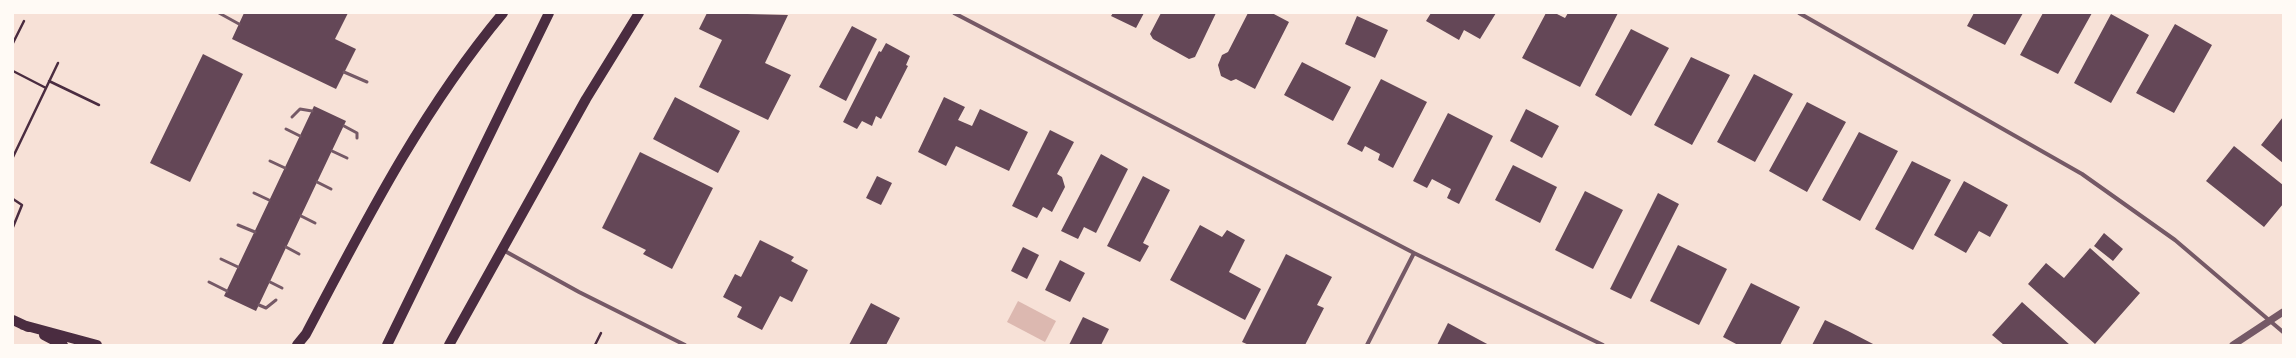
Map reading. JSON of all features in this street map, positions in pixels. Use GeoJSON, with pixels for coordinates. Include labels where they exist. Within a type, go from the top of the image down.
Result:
{"type":"FeatureCollection","features":[{"type":"Feature","properties":{"kind":"main road"},"geometry":{"type":"LineString","coordinates":[[297,345],[306,334],[374,204],[429,112],[503,13]]}},
{"type":"Feature","properties":{"kind":"main road"},"geometry":{"type":"LineString","coordinates":[[387,345],[549,13]]}},
{"type":"Feature","properties":{"kind":"main road"},"geometry":{"type":"LineString","coordinates":[[449,345],[586,99],[639,13]]}},
{"type":"Feature","properties":{"kind":"main road"},"geometry":{"type":"LineString","coordinates":[[13,320],[63,345]]}},
{"type":"Feature","properties":{"kind":"main road"},"geometry":{"type":"LineString","coordinates":[[23,325],[97,345]]}},
{"type":"Feature","properties":{"kind":"street"},"geometry":{"type":"LineString","coordinates":[[954,13],[1414,253],[1603,345]]}},
{"type":"Feature","properties":{"kind":"street"},"geometry":{"type":"LineString","coordinates":[[1799,13],[2082,174],[2175,240],[2283,332]]}},
{"type":"Feature","properties":{"kind":"street"},"geometry":{"type":"LineString","coordinates":[[503,250],[579,292],[685,345]]}},
{"type":"Feature","properties":{"kind":"street"},"geometry":{"type":"LineString","coordinates":[[1367,345],[1414,253]]}},
{"type":"Feature","properties":{"kind":"street"},"geometry":{"type":"LineString","coordinates":[[2233,345],[2283,312]]}},
{"type":"Feature","properties":{"kind":"lane"},"geometry":{"type":"LineString","coordinates":[[219,13],[239,24]]}},
{"type":"Feature","properties":{"kind":"lane"},"geometry":{"type":"LineString","coordinates":[[344,72],[367,82]]}},
{"type":"Feature","properties":{"kind":"lane"},"geometry":{"type":"LineString","coordinates":[[292,117],[300,108],[312,111]]}},
{"type":"Feature","properties":{"kind":"lane"},"geometry":{"type":"LineString","coordinates":[[344,126],[357,133],[357,138]]}},
{"type":"Feature","properties":{"kind":"lane"},"geometry":{"type":"LineString","coordinates":[[286,129],[300,136]]}},
{"type":"Feature","properties":{"kind":"lane"},"geometry":{"type":"LineString","coordinates":[[332,151],[347,158]]}},
{"type":"Feature","properties":{"kind":"lane"},"geometry":{"type":"LineString","coordinates":[[270,161],[285,168]]}},
{"type":"Feature","properties":{"kind":"lane"},"geometry":{"type":"LineString","coordinates":[[317,182],[331,189]]}},
{"type":"Feature","properties":{"kind":"lane"},"geometry":{"type":"LineString","coordinates":[[254,193],[269,200]]}},
{"type":"Feature","properties":{"kind":"lane"},"geometry":{"type":"LineString","coordinates":[[301,216],[315,223]]}},
{"type":"Feature","properties":{"kind":"lane"},"geometry":{"type":"LineString","coordinates":[[238,225],[255,232]]}},
{"type":"Feature","properties":{"kind":"lane"},"geometry":{"type":"LineString","coordinates":[[286,247],[299,254]]}},
{"type":"Feature","properties":{"kind":"lane"},"geometry":{"type":"LineString","coordinates":[[221,259],[238,267]]}},
{"type":"Feature","properties":{"kind":"lane"},"geometry":{"type":"LineString","coordinates":[[209,282],[227,291]]}},
{"type":"Feature","properties":{"kind":"lane"},"geometry":{"type":"LineString","coordinates":[[270,282],[282,288]]}},
{"type":"Feature","properties":{"kind":"lane"},"geometry":{"type":"LineString","coordinates":[[259,305],[266,308],[276,300]]}},
{"type":"Feature","properties":{"kind":"lane"},"geometry":{"type":"LineString","coordinates":[[674,345],[676,340]]}},
{"type":"Feature","properties":{"kind":"path"},"geometry":{"type":"LineString","coordinates":[[13,43],[24,21]]}},
{"type":"Feature","properties":{"kind":"path"},"geometry":{"type":"LineString","coordinates":[[13,157],[58,63]]}},
{"type":"Feature","properties":{"kind":"path"},"geometry":{"type":"LineString","coordinates":[[13,71],[46,88]]}},
{"type":"Feature","properties":{"kind":"path"},"geometry":{"type":"LineString","coordinates":[[49,81],[100,105]]}},
{"type":"Feature","properties":{"kind":"path"},"geometry":{"type":"LineString","coordinates":[[13,199],[22,205],[13,227]]}},
{"type":"Feature","properties":{"kind":"path"},"geometry":{"type":"LineString","coordinates":[[595,345],[601,333]]}},
{"type":"Feature","properties":{"kind":"shaded area"},"geometry":{"type":"Polygon","coordinates":[[[1018,301],[1056,321],[1045,342],[1007,322],[1018,301]]]}},
{"type":"Feature","properties":{"kind":"building"},"geometry":{"type":"Polygon","coordinates":[[[244,13],[348,13],[335,39],[356,49],[336,89],[232,39],[244,13]]]}},
{"type":"Feature","properties":{"kind":"building"},"geometry":{"type":"Polygon","coordinates":[[[707,13],[788,15],[765,63],[791,75],[768,120],[699,87],[722,40],[699,29],[707,13]]]}},
{"type":"Feature","properties":{"kind":"building"},"geometry":{"type":"Polygon","coordinates":[[[1113,13],[1144,13],[1136,28],[1111,16],[1113,13]]]}},
{"type":"Feature","properties":{"kind":"building"},"geometry":{"type":"Polygon","coordinates":[[[1161,13],[1216,13],[1195,57],[1189,59],[1153,39],[1150,34],[1161,13]]]}},
{"type":"Feature","properties":{"kind":"building"},"geometry":{"type":"Polygon","coordinates":[[[1248,13],[1272,13],[1289,22],[1255,89],[1236,79],[1231,81],[1221,76],[1218,65],[1222,55],[1228,52],[1248,13]]]}},
{"type":"Feature","properties":{"kind":"building"},"geometry":{"type":"Polygon","coordinates":[[[1431,13],[1496,13],[1480,39],[1464,30],[1459,40],[1426,21],[1431,13]]]}},
{"type":"Feature","properties":{"kind":"building"},"geometry":{"type":"Polygon","coordinates":[[[1546,13],[1555,13],[1565,18],[1568,13],[1618,13],[1580,87],[1522,58],[1546,13]]]}},
{"type":"Feature","properties":{"kind":"building"},"geometry":{"type":"Polygon","coordinates":[[[1974,13],[2023,13],[2005,45],[1967,26],[1974,13]]]}},
{"type":"Feature","properties":{"kind":"building"},"geometry":{"type":"Polygon","coordinates":[[[2043,13],[2092,13],[2058,74],[2020,55],[2043,13]]]}},
{"type":"Feature","properties":{"kind":"building"},"geometry":{"type":"Polygon","coordinates":[[[2111,14],[2149,35],[2111,103],[2074,83],[2111,14]]]}},
{"type":"Feature","properties":{"kind":"building"},"geometry":{"type":"Polygon","coordinates":[[[1357,16],[1388,30],[1375,58],[1345,44],[1357,16]]]}},
{"type":"Feature","properties":{"kind":"building"},"geometry":{"type":"Polygon","coordinates":[[[2175,24],[2212,45],[2174,113],[2136,93],[2175,24]]]}},
{"type":"Feature","properties":{"kind":"building"},"geometry":{"type":"Polygon","coordinates":[[[852,26],[877,39],[846,101],[819,87],[852,26]]]}},
{"type":"Feature","properties":{"kind":"building"},"geometry":{"type":"Polygon","coordinates":[[[1631,29],[1669,48],[1631,116],[1595,95],[1631,29]]]}},
{"type":"Feature","properties":{"kind":"building"},"geometry":{"type":"Polygon","coordinates":[[[886,43],[910,56],[906,65],[908,66],[881,119],[876,116],[872,126],[862,121],[857,129],[843,122],[879,51],[881,52],[886,43]]]}},
{"type":"Feature","properties":{"kind":"building"},"geometry":{"type":"Polygon","coordinates":[[[203,54],[243,74],[190,182],[150,163],[203,54]]]}},
{"type":"Feature","properties":{"kind":"building"},"geometry":{"type":"Polygon","coordinates":[[[1691,57],[1730,75],[1692,145],[1654,125],[1691,57]]]}},
{"type":"Feature","properties":{"kind":"building"},"geometry":{"type":"Polygon","coordinates":[[[1302,62],[1351,87],[1333,121],[1284,95],[1302,62]]]}},
{"type":"Feature","properties":{"kind":"building"},"geometry":{"type":"Polygon","coordinates":[[[1754,74],[1793,94],[1755,162],[1717,142],[1754,74]]]}},
{"type":"Feature","properties":{"kind":"building"},"geometry":{"type":"Polygon","coordinates":[[[1381,79],[1427,102],[1393,168],[1378,160],[1380,154],[1365,146],[1362,152],[1347,144],[1381,79]]]}},
{"type":"Feature","properties":{"kind":"building"},"geometry":{"type":"Polygon","coordinates":[[[675,97],[740,131],[718,173],[653,139],[675,97]]]}},
{"type":"Feature","properties":{"kind":"building"},"geometry":{"type":"Polygon","coordinates":[[[944,97],[965,107],[958,120],[972,126],[980,109],[1028,132],[1009,171],[956,146],[946,166],[918,152],[944,97]]]}},
{"type":"Feature","properties":{"kind":"building"},"geometry":{"type":"Polygon","coordinates":[[[1807,102],[1846,122],[1807,192],[1769,171],[1807,102]]]}},
{"type":"Feature","properties":{"kind":"building"},"geometry":{"type":"Polygon","coordinates":[[[314,106],[346,121],[256,311],[224,296],[314,106]]]}},
{"type":"Feature","properties":{"kind":"building"},"geometry":{"type":"Polygon","coordinates":[[[1526,109],[1559,126],[1542,158],[1510,141],[1526,109]]]}},
{"type":"Feature","properties":{"kind":"building"},"geometry":{"type":"Polygon","coordinates":[[[1448,113],[1493,136],[1459,204],[1447,198],[1451,189],[1432,179],[1427,188],[1413,181],[1448,113]]]}},
{"type":"Feature","properties":{"kind":"building"},"geometry":{"type":"Polygon","coordinates":[[[2283,117],[2283,163],[2261,145],[2283,117]]]}},
{"type":"Feature","properties":{"kind":"building"},"geometry":{"type":"Polygon","coordinates":[[[1050,130],[1074,142],[1057,174],[1062,177],[1065,187],[1052,212],[1043,207],[1037,218],[1012,206],[1050,130]]]}},
{"type":"Feature","properties":{"kind":"building"},"geometry":{"type":"Polygon","coordinates":[[[1859,132],[1898,151],[1860,221],[1822,200],[1859,132]]]}},
{"type":"Feature","properties":{"kind":"building"},"geometry":{"type":"Polygon","coordinates":[[[2234,146],[2283,185],[2283,204],[2264,227],[2206,181],[2234,146]]]}},
{"type":"Feature","properties":{"kind":"building"},"geometry":{"type":"Polygon","coordinates":[[[640,152],[713,188],[672,269],[643,254],[646,250],[602,228],[640,152]]]}},
{"type":"Feature","properties":{"kind":"building"},"geometry":{"type":"Polygon","coordinates":[[[1101,154],[1128,169],[1096,233],[1084,227],[1078,239],[1061,231],[1101,154]]]}},
{"type":"Feature","properties":{"kind":"building"},"geometry":{"type":"Polygon","coordinates":[[[1912,161],[1951,180],[1913,250],[1875,229],[1912,161]]]}},
{"type":"Feature","properties":{"kind":"building"},"geometry":{"type":"Polygon","coordinates":[[[1513,165],[1557,187],[1540,223],[1495,200],[1513,165]]]}},
{"type":"Feature","properties":{"kind":"building"},"geometry":{"type":"Polygon","coordinates":[[[877,176],[892,183],[881,205],[866,198],[877,176]]]}},
{"type":"Feature","properties":{"kind":"building"},"geometry":{"type":"Polygon","coordinates":[[[1143,176],[1170,190],[1143,243],[1149,246],[1140,262],[1107,246],[1143,176]]]}},
{"type":"Feature","properties":{"kind":"building"},"geometry":{"type":"Polygon","coordinates":[[[1964,181],[2008,205],[1990,237],[1979,231],[1966,253],[1934,235],[1964,181]]]}},
{"type":"Feature","properties":{"kind":"building"},"geometry":{"type":"Polygon","coordinates":[[[1585,191],[1623,210],[1593,269],[1555,250],[1585,191]]]}},
{"type":"Feature","properties":{"kind":"building"},"geometry":{"type":"Polygon","coordinates":[[[1658,193],[1679,204],[1631,299],[1610,289],[1658,193]]]}},
{"type":"Feature","properties":{"kind":"building"},"geometry":{"type":"Polygon","coordinates":[[[1200,225],[1222,237],[1227,230],[1245,240],[1229,272],[1261,289],[1245,320],[1170,280],[1200,225]]]}},
{"type":"Feature","properties":{"kind":"building"},"geometry":{"type":"Polygon","coordinates":[[[2104,233],[2123,249],[2113,261],[2094,246],[2104,233]]]}},
{"type":"Feature","properties":{"kind":"building"},"geometry":{"type":"Polygon","coordinates":[[[760,240],[794,257],[791,261],[808,270],[792,302],[780,296],[762,330],[737,317],[742,307],[723,297],[735,274],[741,277],[760,240]]]}},
{"type":"Feature","properties":{"kind":"building"},"geometry":{"type":"Polygon","coordinates":[[[1678,245],[1727,269],[1699,325],[1650,301],[1678,245]]]}},
{"type":"Feature","properties":{"kind":"building"},"geometry":{"type":"Polygon","coordinates":[[[1023,247],[1039,255],[1027,279],[1011,271],[1023,247]]]}},
{"type":"Feature","properties":{"kind":"building"},"geometry":{"type":"Polygon","coordinates":[[[2090,248],[2140,293],[2095,344],[2028,284],[2046,263],[2064,278],[2090,248]]]}},
{"type":"Feature","properties":{"kind":"building"},"geometry":{"type":"Polygon","coordinates":[[[1286,254],[1332,277],[1317,305],[1324,308],[1305,345],[1249,345],[1242,342],[1286,254]]]}},
{"type":"Feature","properties":{"kind":"building"},"geometry":{"type":"Polygon","coordinates":[[[1060,260],[1085,273],[1070,302],[1045,290],[1060,260]]]}},
{"type":"Feature","properties":{"kind":"building"},"geometry":{"type":"Polygon","coordinates":[[[1751,283],[1800,307],[1780,345],[1738,345],[1723,337],[1751,283]]]}},
{"type":"Feature","properties":{"kind":"building"},"geometry":{"type":"Polygon","coordinates":[[[2022,302],[2070,345],[2004,345],[1992,335],[2022,302]]]}},
{"type":"Feature","properties":{"kind":"building"},"geometry":{"type":"Polygon","coordinates":[[[871,303],[900,318],[886,345],[849,345],[871,303]]]}},
{"type":"Feature","properties":{"kind":"building"},"geometry":{"type":"Polygon","coordinates":[[[1083,317],[1109,329],[1101,345],[1069,345],[1083,317]]]}},
{"type":"Feature","properties":{"kind":"building"},"geometry":{"type":"Polygon","coordinates":[[[1825,320],[1848,331],[1875,345],[1812,345],[1825,320]]]}},
{"type":"Feature","properties":{"kind":"building"},"geometry":{"type":"Polygon","coordinates":[[[1448,323],[1489,345],[1437,345],[1448,323]]]}}]}
